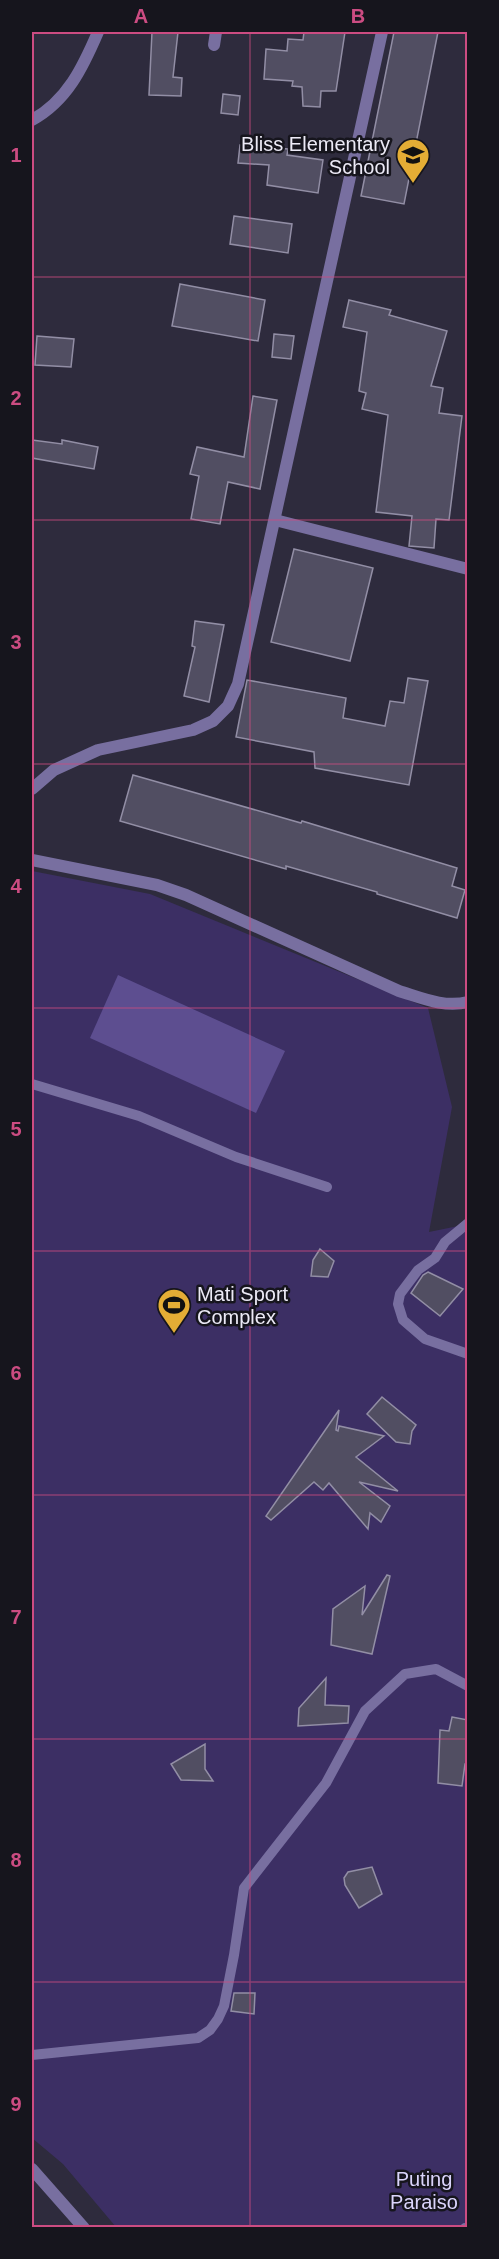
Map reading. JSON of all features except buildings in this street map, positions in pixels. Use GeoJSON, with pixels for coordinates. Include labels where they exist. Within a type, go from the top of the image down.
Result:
{"type":"FeatureCollection","features":[{"type":"Feature","properties":{"kind":"street"},"geometry":{"type":"LineString","coordinates":[[32,120],[44,114],[70,88],[98,32]]}},
{"type":"Feature","properties":{"kind":"street"},"geometry":{"type":"LineString","coordinates":[[214,45],[216,32]]}},
{"type":"Feature","properties":{"kind":"street"},"geometry":{"type":"LineString","coordinates":[[32,789],[54,770],[98,750],[193,730],[213,722],[228,706],[238,684],[382,32]]}},
{"type":"Feature","properties":{"kind":"street"},"geometry":{"type":"LineString","coordinates":[[275,520],[468,569]]}},
{"type":"Feature","properties":{"kind":"street"},"geometry":{"type":"LineString","coordinates":[[32,860],[157,885],[186,894],[399,991],[436,1003],[468,1002]]}},
{"type":"Feature","properties":{"kind":"street"},"geometry":{"type":"LineString","coordinates":[[32,2169],[84,2228]]}},
{"type":"Feature","properties":{"kind":"lane"},"geometry":{"type":"LineString","coordinates":[[32,1084],[139,1116],[236,1157],[327,1187]]}},
{"type":"Feature","properties":{"kind":"lane"},"geometry":{"type":"LineString","coordinates":[[468,1223],[445,1242],[435,1258],[418,1270],[400,1294],[398,1304],[403,1320],[425,1339],[468,1354]]}},
{"type":"Feature","properties":{"kind":"lane"},"geometry":{"type":"LineString","coordinates":[[32,2055],[198,2038],[210,2030],[218,2019],[227,1993],[244,1888],[326,1783],[365,1711],[405,1674],[436,1669],[468,1686]]}},
{"type":"Feature","properties":{"kind":"green space","name":"Puting Paraiso"},"geometry":{"type":"Polygon","coordinates":[[[32,871],[150,894],[428,1008],[452,1107],[429,1232],[468,1224],[467,2227],[116,2227],[63,2164],[32,2138],[32,871]]]}},
{"type":"Feature","properties":{"kind":"shaded area"},"geometry":{"type":"Polygon","coordinates":[[[118,975],[285,1051],[256,1113],[90,1038],[118,975]]]}},
{"type":"Feature","properties":{"kind":"place","name":"Bliss Elementary School"},"geometry":{"type":"Point","coordinates":[413,184]}},
{"type":"Feature","properties":{"kind":"place","name":"Mati Sport Complex"},"geometry":{"type":"Point","coordinates":[174,1334]}}]}
